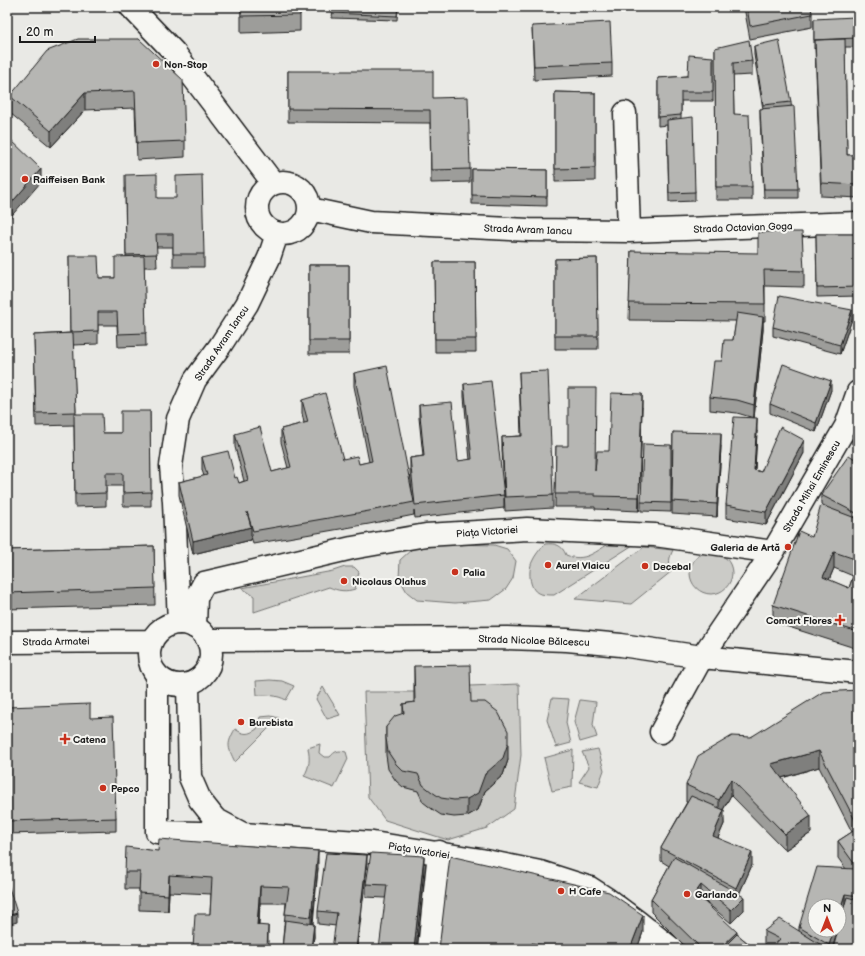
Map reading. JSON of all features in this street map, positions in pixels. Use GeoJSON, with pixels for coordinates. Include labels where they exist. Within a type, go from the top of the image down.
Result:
{"type":"FeatureCollection","features":[{"type":"Feature","properties":{"kind":"street"},"geometry":{"type":"LineString","coordinates":[[131,7],[174,52],[273,183]]}},
{"type":"Feature","properties":{"kind":"street"},"geometry":{"type":"LineString","coordinates":[[625,113],[628,231]]}},
{"type":"Feature","properties":{"kind":"street"},"geometry":{"type":"LineString","coordinates":[[282,181],[298,186],[305,193],[310,209],[305,224],[293,233],[285,234],[277,234],[263,226],[258,219],[256,210],[260,194],[273,183],[282,181]]}},
{"type":"Feature","properties":{"kind":"street","name":"Strada Avram Iancu"},"geometry":{"type":"LineString","coordinates":[[310,209],[348,218],[385,223],[529,230],[628,231]]}},
{"type":"Feature","properties":{"kind":"street","name":"Strada Octavian Goga"},"geometry":{"type":"LineString","coordinates":[[628,231],[858,223]]}},
{"type":"Feature","properties":{"kind":"street","name":"Strada Avram Iancu"},"geometry":{"type":"LineString","coordinates":[[194,630],[176,569],[174,502],[171,466],[178,419],[195,380],[220,346],[247,304],[269,258],[277,234]]}},
{"type":"Feature","properties":{"kind":"street","name":"Strada Mihai Eminescu"},"geometry":{"type":"LineString","coordinates":[[702,657],[773,552],[846,426],[858,392]]}},
{"type":"Feature","properties":{"kind":"street","name":"Piața Victoriei"},"geometry":{"type":"LineString","coordinates":[[204,584],[352,548],[426,535],[527,529],[655,535],[773,552]]}},
{"type":"Feature","properties":{"kind":"street"},"geometry":{"type":"LineString","coordinates":[[176,569],[187,579],[204,584],[196,598],[194,630]]}},
{"type":"Feature","properties":{"kind":"street"},"geometry":{"type":"LineString","coordinates":[[105,640],[154,671],[171,684],[188,685],[200,678],[209,667],[212,653],[194,630],[168,625],[158,632],[152,641],[149,654],[154,671]]}},
{"type":"Feature","properties":{"kind":"street","name":"Strada Nicolae Bălcescu"},"geometry":{"type":"LineString","coordinates":[[194,630],[567,640],[621,645],[702,657],[858,672]]}},
{"type":"Feature","properties":{"kind":"street","name":"Strada Armatei"},"geometry":{"type":"LineString","coordinates":[[7,642],[105,640],[152,641]]}},
{"type":"Feature","properties":{"kind":"street"},"geometry":{"type":"LineString","coordinates":[[661,732],[702,657]]}},
{"type":"Feature","properties":{"kind":"street","name":"Piața Victoriei"},"geometry":{"type":"LineString","coordinates":[[154,671],[157,832],[244,834],[373,843],[439,852],[540,872],[590,888],[607,899],[646,940],[672,949]]}},
{"type":"Feature","properties":{"kind":"street","name":"Piața Victoriei"},"geometry":{"type":"LineString","coordinates":[[188,685],[190,777],[200,800],[215,819],[244,834]]}},
{"type":"Feature","properties":{"kind":"street"},"geometry":{"type":"LineString","coordinates":[[429,949],[439,852]]}},
{"type":"Feature","properties":{"kind":"shaded area"},"geometry":{"type":"Polygon","coordinates":[[[612,542],[633,545],[554,595],[541,594],[534,589],[530,581],[531,566],[533,559],[545,544],[558,545],[563,549],[566,555],[579,558],[590,555],[612,542]]]}},
{"type":"Feature","properties":{"kind":"shaded area"},"geometry":{"type":"Polygon","coordinates":[[[450,544],[494,545],[507,549],[516,561],[513,578],[506,589],[491,600],[455,603],[417,600],[407,592],[399,578],[400,560],[412,549],[450,544]]]}},
{"type":"Feature","properties":{"kind":"shaded area"},"geometry":{"type":"Polygon","coordinates":[[[644,547],[673,550],[670,560],[672,571],[631,604],[575,599],[644,547]]]}},
{"type":"Feature","properties":{"kind":"shaded area"},"geometry":{"type":"Polygon","coordinates":[[[707,552],[715,552],[726,558],[732,569],[732,577],[726,588],[715,594],[707,594],[696,588],[690,577],[690,569],[696,558],[707,552]]]}},
{"type":"Feature","properties":{"kind":"shaded area"},"geometry":{"type":"Polygon","coordinates":[[[345,567],[354,567],[359,572],[355,589],[342,591],[329,587],[254,612],[254,596],[242,588],[333,571],[345,567]]]}},
{"type":"Feature","properties":{"kind":"shaded area"},"geometry":{"type":"Polygon","coordinates":[[[256,681],[282,681],[294,686],[286,700],[276,696],[257,695],[256,681]]]}},
{"type":"Feature","properties":{"kind":"shaded area"},"geometry":{"type":"Polygon","coordinates":[[[519,684],[521,755],[514,809],[487,828],[448,840],[385,820],[368,797],[364,692],[414,692],[470,686],[519,684]]]}},
{"type":"Feature","properties":{"kind":"shaded area"},"geometry":{"type":"Polygon","coordinates":[[[323,687],[340,715],[327,719],[316,699],[323,687]]]}},
{"type":"Feature","properties":{"kind":"shaded area"},"geometry":{"type":"Polygon","coordinates":[[[552,698],[569,699],[566,723],[571,743],[556,747],[547,720],[552,698]]]}},
{"type":"Feature","properties":{"kind":"shaded area"},"geometry":{"type":"Polygon","coordinates":[[[580,700],[596,702],[593,725],[597,737],[580,742],[574,722],[580,700]]]}},
{"type":"Feature","properties":{"kind":"shaded area"},"geometry":{"type":"Polygon","coordinates":[[[271,716],[279,718],[235,762],[230,752],[229,742],[235,729],[246,734],[257,729],[260,717],[271,716]]]}},
{"type":"Feature","properties":{"kind":"shaded area"},"geometry":{"type":"Polygon","coordinates":[[[320,744],[319,753],[324,757],[330,757],[333,753],[341,751],[346,752],[348,759],[334,788],[304,776],[309,762],[308,748],[320,744]]]}},
{"type":"Feature","properties":{"kind":"shaded area"},"geometry":{"type":"Polygon","coordinates":[[[598,749],[604,770],[598,787],[579,782],[589,767],[582,752],[598,749]]]}},
{"type":"Feature","properties":{"kind":"shaded area"},"geometry":{"type":"Polygon","coordinates":[[[573,750],[572,787],[552,791],[544,758],[573,750]]]}},
{"type":"Feature","properties":{"kind":"building"},"geometry":{"type":"Polygon","coordinates":[[[241,7],[300,7],[300,15],[241,16],[241,7]]]}},
{"type":"Feature","properties":{"kind":"building"},"geometry":{"type":"Polygon","coordinates":[[[333,7],[398,7],[397,16],[332,13],[333,7]]]}},
{"type":"Feature","properties":{"kind":"building"},"geometry":{"type":"Polygon","coordinates":[[[747,7],[811,7],[812,14],[750,26],[747,7]]]}},
{"type":"Feature","properties":{"kind":"building"},"geometry":{"type":"Polygon","coordinates":[[[855,17],[856,38],[814,40],[814,19],[855,17]]]}},
{"type":"Feature","properties":{"kind":"building"},"geometry":{"type":"Polygon","coordinates":[[[610,22],[612,63],[534,66],[532,26],[610,22]]]}},
{"type":"Feature","properties":{"kind":"building"},"geometry":{"type":"Polygon","coordinates":[[[78,39],[139,39],[183,80],[185,141],[137,143],[135,91],[85,93],[51,131],[10,96],[47,51],[78,39]]]}},
{"type":"Feature","properties":{"kind":"building"},"geometry":{"type":"Polygon","coordinates":[[[845,39],[847,155],[858,155],[858,185],[821,183],[815,40],[845,39]]]}},
{"type":"Feature","properties":{"kind":"building"},"geometry":{"type":"Polygon","coordinates":[[[749,40],[752,61],[733,63],[734,114],[749,115],[752,187],[716,187],[715,48],[749,40]]]}},
{"type":"Feature","properties":{"kind":"building"},"geometry":{"type":"Polygon","coordinates":[[[779,40],[791,102],[763,105],[754,46],[779,40]]]}},
{"type":"Feature","properties":{"kind":"building"},"geometry":{"type":"Polygon","coordinates":[[[689,55],[713,57],[713,92],[681,92],[681,115],[658,117],[658,78],[688,76],[689,55]]]}},
{"type":"Feature","properties":{"kind":"building"},"geometry":{"type":"Polygon","coordinates":[[[288,71],[433,71],[433,98],[468,97],[470,169],[431,170],[430,110],[288,109],[288,71]]]}},
{"type":"Feature","properties":{"kind":"building"},"geometry":{"type":"Polygon","coordinates":[[[555,92],[595,93],[595,168],[555,169],[555,92]]]}},
{"type":"Feature","properties":{"kind":"building"},"geometry":{"type":"Polygon","coordinates":[[[794,106],[798,189],[764,189],[760,109],[794,106]]]}},
{"type":"Feature","properties":{"kind":"building"},"geometry":{"type":"Polygon","coordinates":[[[693,117],[695,192],[669,193],[667,120],[693,117]]]}},
{"type":"Feature","properties":{"kind":"building"},"geometry":{"type":"Polygon","coordinates":[[[7,136],[41,169],[7,208],[7,136]]]}},
{"type":"Feature","properties":{"kind":"building"},"geometry":{"type":"Polygon","coordinates":[[[472,169],[547,170],[547,197],[472,195],[472,169]]]}},
{"type":"Feature","properties":{"kind":"building"},"geometry":{"type":"Polygon","coordinates":[[[157,174],[157,198],[176,198],[176,176],[202,175],[204,254],[173,254],[173,234],[156,234],[157,254],[126,255],[125,175],[157,174]]]}},
{"type":"Feature","properties":{"kind":"building"},"geometry":{"type":"Polygon","coordinates":[[[758,232],[802,232],[804,271],[764,270],[765,304],[629,303],[631,251],[758,253],[758,232]]]}},
{"type":"Feature","properties":{"kind":"building"},"geometry":{"type":"Polygon","coordinates":[[[816,234],[857,234],[858,287],[817,288],[816,234]]]}},
{"type":"Feature","properties":{"kind":"building"},"geometry":{"type":"Polygon","coordinates":[[[69,256],[98,256],[99,278],[115,278],[115,257],[144,256],[146,333],[118,334],[117,312],[98,312],[98,331],[70,332],[69,256]]]}},
{"type":"Feature","properties":{"kind":"building"},"geometry":{"type":"Polygon","coordinates":[[[597,258],[598,336],[555,336],[555,259],[597,258]]]}},
{"type":"Feature","properties":{"kind":"building"},"geometry":{"type":"Polygon","coordinates":[[[434,262],[475,262],[476,339],[435,339],[434,262]]]}},
{"type":"Feature","properties":{"kind":"building"},"geometry":{"type":"Polygon","coordinates":[[[309,265],[349,265],[349,341],[309,341],[309,265]]]}},
{"type":"Feature","properties":{"kind":"building"},"geometry":{"type":"Polygon","coordinates":[[[779,296],[852,310],[840,345],[773,327],[779,296]]]}},
{"type":"Feature","properties":{"kind":"building"},"geometry":{"type":"Polygon","coordinates":[[[737,313],[763,317],[754,405],[737,400],[710,397],[714,361],[722,361],[724,340],[733,340],[737,313]]]}},
{"type":"Feature","properties":{"kind":"building"},"geometry":{"type":"Polygon","coordinates":[[[73,333],[76,412],[36,413],[34,335],[73,333]]]}},
{"type":"Feature","properties":{"kind":"building"},"geometry":{"type":"Polygon","coordinates":[[[783,364],[831,381],[816,423],[770,404],[783,364]]]}},
{"type":"Feature","properties":{"kind":"building"},"geometry":{"type":"Polygon","coordinates":[[[387,366],[414,502],[253,531],[247,512],[251,527],[193,541],[179,482],[207,475],[202,457],[228,451],[235,478],[237,477],[239,483],[248,480],[235,434],[260,427],[272,472],[291,467],[281,429],[308,422],[302,400],[325,393],[343,459],[357,456],[359,464],[372,461],[354,373],[387,366]]]}},
{"type":"Feature","properties":{"kind":"building"},"geometry":{"type":"Polygon","coordinates":[[[548,371],[553,495],[505,497],[502,437],[522,436],[519,372],[548,371]]]}},
{"type":"Feature","properties":{"kind":"building"},"geometry":{"type":"Polygon","coordinates":[[[491,381],[504,495],[415,505],[410,458],[424,456],[419,405],[452,402],[458,461],[472,459],[464,384],[491,381]]]}},
{"type":"Feature","properties":{"kind":"building"},"geometry":{"type":"Polygon","coordinates":[[[568,388],[596,388],[595,471],[597,451],[609,451],[611,393],[642,394],[639,497],[595,496],[595,494],[555,494],[556,446],[568,446],[568,388]]]}},
{"type":"Feature","properties":{"kind":"building"},"geometry":{"type":"Polygon","coordinates":[[[121,411],[150,411],[151,492],[123,493],[123,473],[106,473],[106,493],[75,494],[74,414],[102,414],[103,433],[121,433],[121,411]]]}},
{"type":"Feature","properties":{"kind":"building"},"geometry":{"type":"Polygon","coordinates":[[[734,417],[757,418],[754,470],[761,472],[780,427],[804,440],[766,512],[726,505],[734,417]]]}},
{"type":"Feature","properties":{"kind":"building"},"geometry":{"type":"Polygon","coordinates":[[[858,424],[858,437],[852,435],[858,424]]]}},
{"type":"Feature","properties":{"kind":"building"},"geometry":{"type":"Polygon","coordinates":[[[673,432],[721,433],[717,504],[672,501],[673,432]]]}},
{"type":"Feature","properties":{"kind":"building"},"geometry":{"type":"Polygon","coordinates":[[[643,444],[671,445],[671,503],[641,502],[643,444]]]}},
{"type":"Feature","properties":{"kind":"building"},"geometry":{"type":"Polygon","coordinates":[[[849,455],[858,461],[858,514],[821,495],[849,455]]]}},
{"type":"Feature","properties":{"kind":"building"},"geometry":{"type":"Polygon","coordinates":[[[821,505],[858,519],[858,560],[834,552],[823,577],[849,588],[858,563],[858,632],[773,605],[799,531],[812,537],[821,505]]]}},
{"type":"Feature","properties":{"kind":"building"},"geometry":{"type":"Polygon","coordinates":[[[154,546],[155,588],[7,593],[7,550],[154,546]]]}},
{"type":"Feature","properties":{"kind":"building"},"geometry":{"type":"Polygon","coordinates":[[[470,665],[471,702],[485,702],[498,712],[508,731],[508,743],[503,758],[485,774],[478,793],[467,799],[454,800],[441,798],[423,785],[418,774],[403,771],[396,764],[388,752],[386,727],[395,716],[404,713],[403,704],[415,702],[414,666],[470,665]]]}},
{"type":"Feature","properties":{"kind":"building"},"geometry":{"type":"Polygon","coordinates":[[[858,690],[858,826],[819,751],[771,764],[811,816],[785,834],[731,779],[719,800],[686,785],[698,756],[732,736],[751,737],[823,692],[858,690]]]}},
{"type":"Feature","properties":{"kind":"building"},"geometry":{"type":"Polygon","coordinates":[[[90,704],[90,718],[113,717],[116,818],[7,821],[7,707],[90,704]]]}},
{"type":"Feature","properties":{"kind":"building"},"geometry":{"type":"Polygon","coordinates":[[[691,796],[724,810],[713,836],[752,852],[736,888],[661,848],[691,796]]]}},
{"type":"Feature","properties":{"kind":"building"},"geometry":{"type":"Polygon","coordinates":[[[858,828],[858,869],[838,841],[858,828]]]}},
{"type":"Feature","properties":{"kind":"building"},"geometry":{"type":"Polygon","coordinates":[[[159,839],[318,851],[311,917],[285,914],[289,887],[260,886],[257,925],[268,926],[267,949],[193,949],[195,914],[210,914],[212,878],[169,875],[168,895],[139,893],[140,872],[125,872],[126,847],[158,851],[159,839]]]}},
{"type":"Feature","properties":{"kind":"building"},"geometry":{"type":"Polygon","coordinates":[[[326,853],[367,855],[356,949],[332,949],[337,913],[318,911],[326,853]]]}},
{"type":"Feature","properties":{"kind":"building"},"geometry":{"type":"Polygon","coordinates":[[[371,853],[424,856],[414,949],[379,949],[387,885],[366,884],[371,853]]]}},
{"type":"Feature","properties":{"kind":"building"},"geometry":{"type":"Polygon","coordinates":[[[450,856],[609,892],[643,915],[630,949],[558,949],[532,943],[531,949],[439,949],[450,856]]]}},
{"type":"Feature","properties":{"kind":"building"},"geometry":{"type":"Polygon","coordinates":[[[674,857],[744,897],[731,910],[701,885],[695,893],[737,932],[719,949],[702,949],[651,899],[674,857]]]}},
{"type":"Feature","properties":{"kind":"building"},"geometry":{"type":"Polygon","coordinates":[[[817,867],[855,869],[858,873],[858,896],[845,894],[844,898],[808,898],[817,867]]]}},
{"type":"Feature","properties":{"kind":"building"},"geometry":{"type":"Polygon","coordinates":[[[7,881],[17,913],[7,916],[7,881]]]}},
{"type":"Feature","properties":{"kind":"building"},"geometry":{"type":"Polygon","coordinates":[[[847,898],[858,900],[858,949],[833,949],[836,938],[847,938],[847,898]]]}},
{"type":"Feature","properties":{"kind":"building"},"geometry":{"type":"Polygon","coordinates":[[[807,900],[807,932],[799,927],[807,900]]]}},
{"type":"Feature","properties":{"kind":"building"},"geometry":{"type":"Polygon","coordinates":[[[780,919],[826,949],[771,949],[780,939],[764,931],[780,919]]]}},
{"type":"Feature","properties":{"kind":"building"},"geometry":{"type":"Polygon","coordinates":[[[285,920],[314,924],[311,949],[282,949],[285,920]]]}},
{"type":"Feature","properties":{"kind":"building"},"geometry":{"type":"Polygon","coordinates":[[[737,934],[755,949],[722,949],[737,934]]]}},
{"type":"Feature","properties":{"kind":"building"},"geometry":{"type":"Polygon","coordinates":[[[817,938],[831,938],[829,945],[817,938]]]}},
{"type":"Feature","properties":{"kind":"place","name":"Non-Stop"},"geometry":{"type":"Point","coordinates":[156,64]}},
{"type":"Feature","properties":{"kind":"place","name":"Raiffeisen Bank"},"geometry":{"type":"Point","coordinates":[25,179]}},
{"type":"Feature","properties":{"kind":"place","name":"Galeria de Artă"},"geometry":{"type":"Point","coordinates":[788,547]}},
{"type":"Feature","properties":{"kind":"place","name":"Aurel Vlaicu"},"geometry":{"type":"Point","coordinates":[548,565]}},
{"type":"Feature","properties":{"kind":"place","name":"Decebal"},"geometry":{"type":"Point","coordinates":[645,566]}},
{"type":"Feature","properties":{"kind":"place","name":"Palia"},"geometry":{"type":"Point","coordinates":[455,572]}},
{"type":"Feature","properties":{"kind":"place","name":"Nicolaus Olahus"},"geometry":{"type":"Point","coordinates":[344,581]}},
{"type":"Feature","properties":{"kind":"place","name":"Comart Flores"},"geometry":{"type":"Point","coordinates":[840,620]}},
{"type":"Feature","properties":{"kind":"place","name":"Burebista"},"geometry":{"type":"Point","coordinates":[241,722]}},
{"type":"Feature","properties":{"kind":"place","name":"Catena"},"geometry":{"type":"Point","coordinates":[65,739]}},
{"type":"Feature","properties":{"kind":"place","name":"Pepco"},"geometry":{"type":"Point","coordinates":[103,788]}},
{"type":"Feature","properties":{"kind":"place","name":"H Cafe"},"geometry":{"type":"Point","coordinates":[561,891]}},
{"type":"Feature","properties":{"kind":"place","name":"Garlando"},"geometry":{"type":"Point","coordinates":[687,894]}}]}
